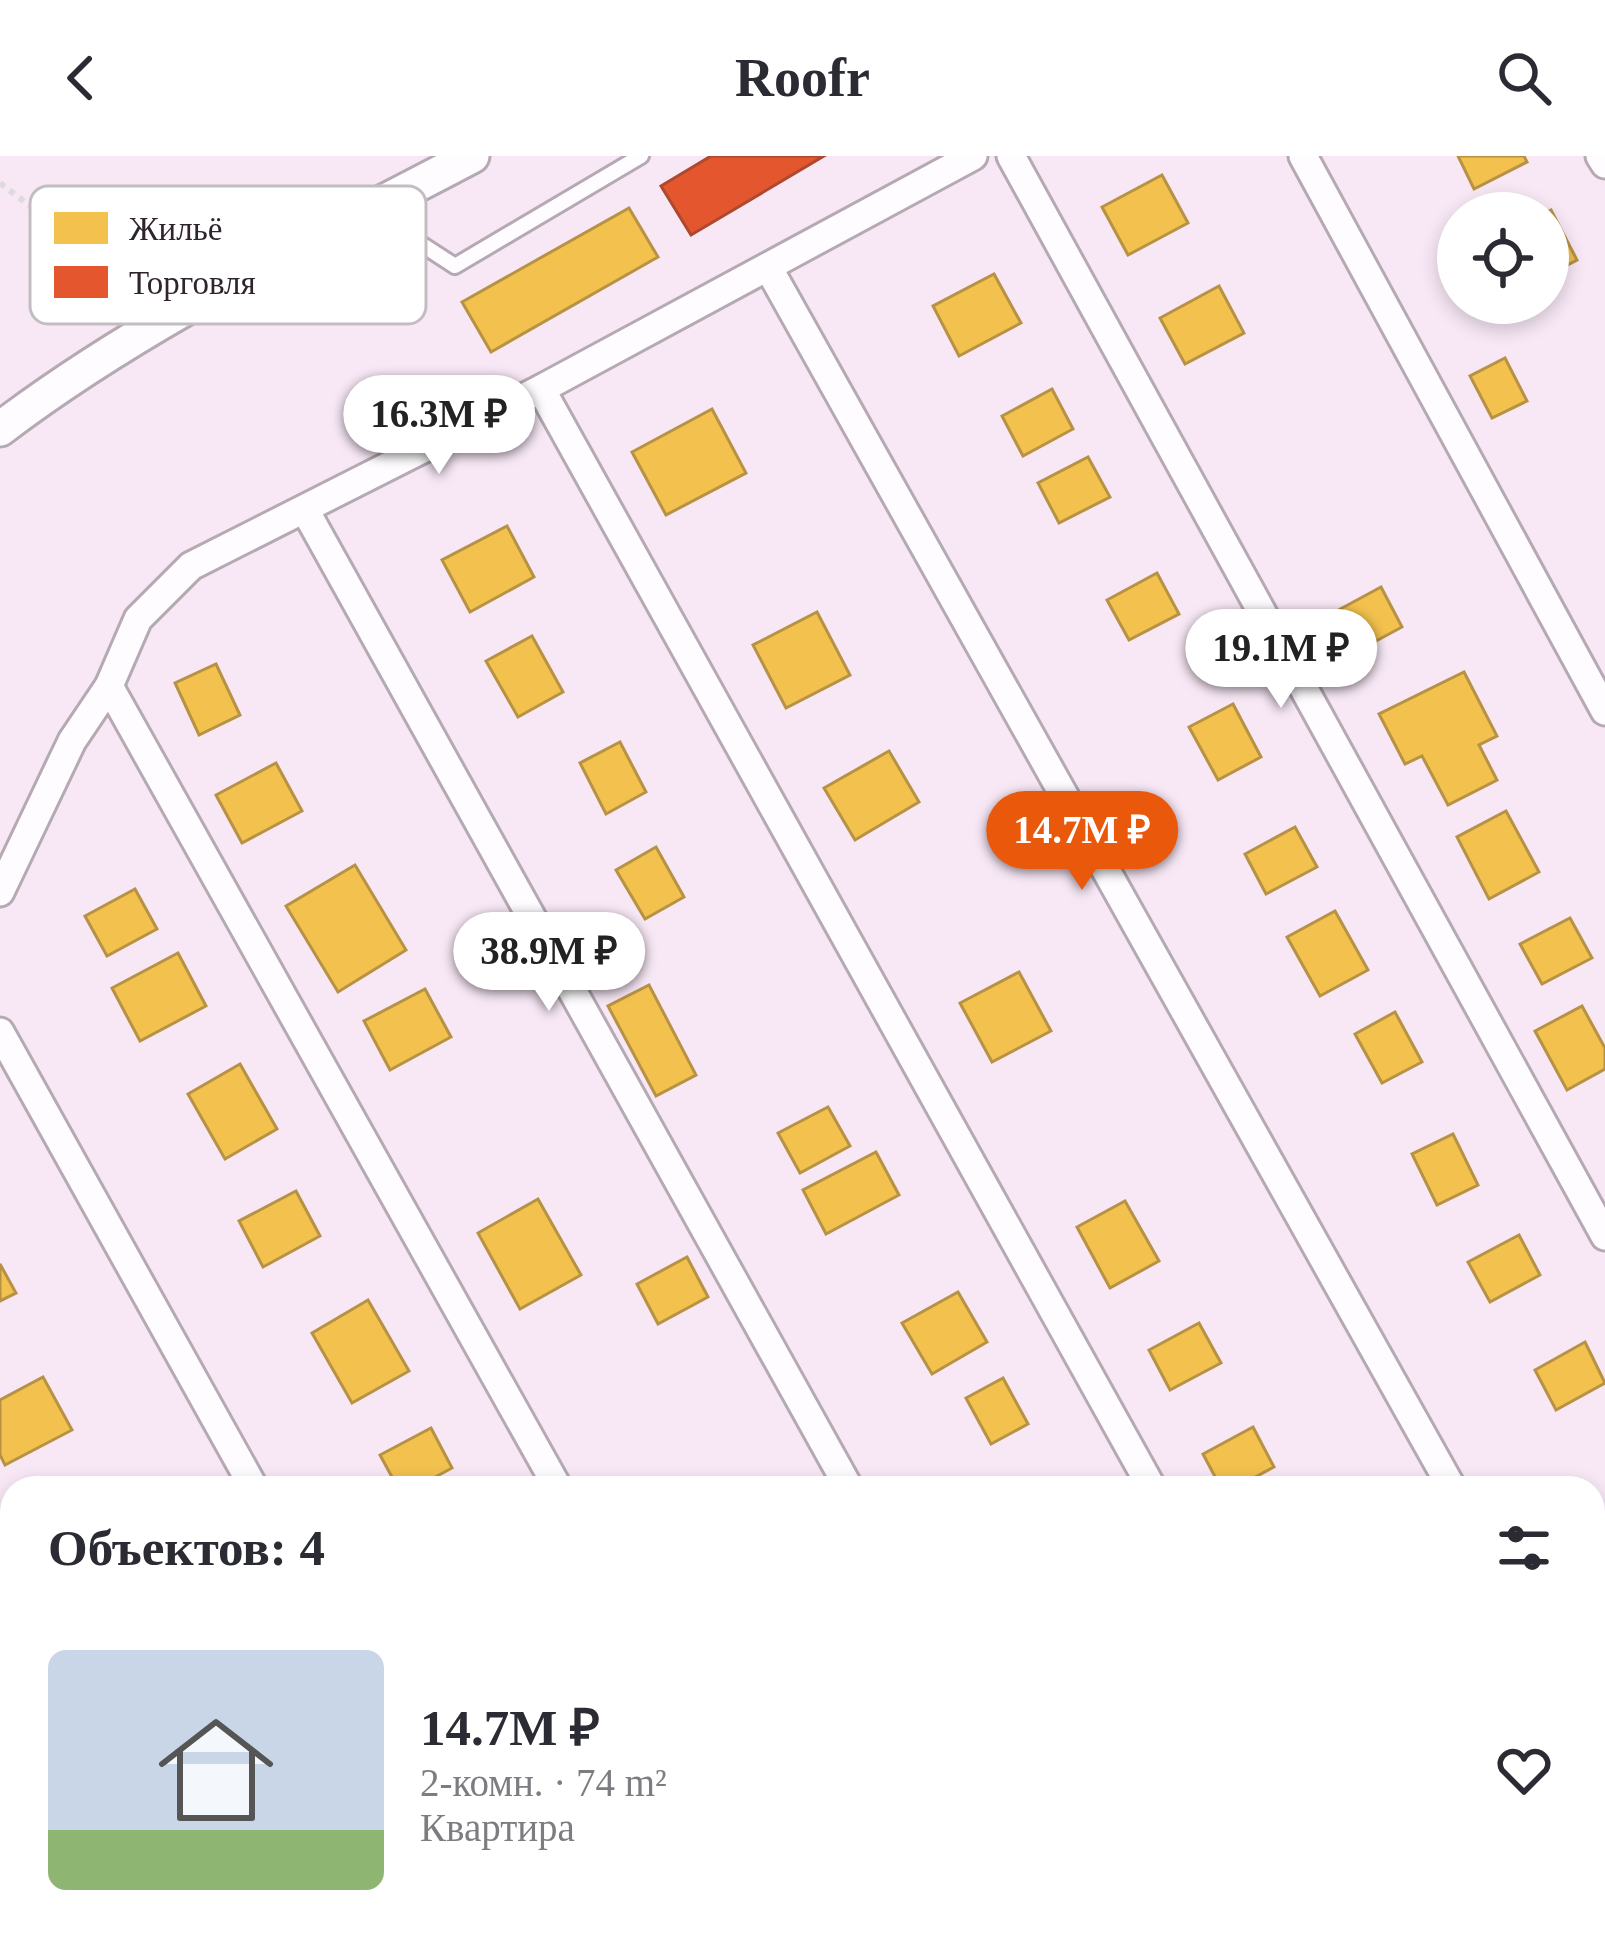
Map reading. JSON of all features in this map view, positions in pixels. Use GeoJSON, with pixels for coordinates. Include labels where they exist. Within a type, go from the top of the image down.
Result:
{"type":"FeatureCollection","features":[{"type":"Feature","properties":{"kind":"street"},"geometry":{"type":"LineString","coordinates":[[415,186],[472,156]]}},
{"type":"Feature","properties":{"kind":"street"},"geometry":{"type":"LineString","coordinates":[[0,892],[72,742],[110,686],[138,619],[191,566],[541,389],[973,156]]}},
{"type":"Feature","properties":{"kind":"street"},"geometry":{"type":"LineString","coordinates":[[1012,156],[1605,1236]]}},
{"type":"Feature","properties":{"kind":"street"},"geometry":{"type":"LineString","coordinates":[[1303,156],[1605,711]]}},
{"type":"Feature","properties":{"kind":"street"},"geometry":{"type":"LineString","coordinates":[[1600,156],[1605,164]]}},
{"type":"Feature","properties":{"kind":"street"},"geometry":{"type":"LineString","coordinates":[[768,267],[1445,1476]]}},
{"type":"Feature","properties":{"kind":"street"},"geometry":{"type":"LineString","coordinates":[[0,429],[57,385],[157,324]]}},
{"type":"Feature","properties":{"kind":"street"},"geometry":{"type":"LineString","coordinates":[[541,389],[1145,1476]]}},
{"type":"Feature","properties":{"kind":"street"},"geometry":{"type":"LineString","coordinates":[[304,510],[842,1476]]}},
{"type":"Feature","properties":{"kind":"street"},"geometry":{"type":"LineString","coordinates":[[110,686],[551,1476]]}},
{"type":"Feature","properties":{"kind":"street"},"geometry":{"type":"LineString","coordinates":[[0,1033],[247,1476]]}},
{"type":"Feature","properties":{"kind":"lane"},"geometry":{"type":"LineString","coordinates":[[426,247],[455,266],[641,156]]}},
{"type":"Feature","properties":{"kind":"path"},"geometry":{"type":"LineString","coordinates":[[0,183],[30,206]]}},
{"type":"Feature","properties":{"kind":"building: Жильё"},"geometry":{"type":"Polygon","coordinates":[[[1458,156],[1524,156],[1527,162],[1474,189],[1458,156]]]}},
{"type":"Feature","properties":{"kind":"building: Жильё"},"geometry":{"type":"Polygon","coordinates":[[[1162,175],[1188,223],[1128,255],[1102,207],[1162,175]]]}},
{"type":"Feature","properties":{"kind":"building: Жильё"},"geometry":{"type":"Polygon","coordinates":[[[629,208],[658,257],[491,352],[462,302],[629,208]]]}},
{"type":"Feature","properties":{"kind":"building: Жильё"},"geometry":{"type":"Polygon","coordinates":[[[994,274],[1021,323],[959,356],[933,306],[994,274]]]}},
{"type":"Feature","properties":{"kind":"building: Жильё"},"geometry":{"type":"Polygon","coordinates":[[[1219,286],[1244,333],[1185,364],[1160,318],[1219,286]]]}},
{"type":"Feature","properties":{"kind":"building: Жильё"},"geometry":{"type":"Polygon","coordinates":[[[1505,358],[1527,401],[1492,418],[1470,376],[1505,358]]]}},
{"type":"Feature","properties":{"kind":"building: Жильё"},"geometry":{"type":"Polygon","coordinates":[[[1052,389],[1073,429],[1023,456],[1002,416],[1052,389]]]}},
{"type":"Feature","properties":{"kind":"building: Жильё"},"geometry":{"type":"Polygon","coordinates":[[[712,409],[746,473],[666,515],[632,452],[712,409]]]}},
{"type":"Feature","properties":{"kind":"building: Жильё"},"geometry":{"type":"Polygon","coordinates":[[[1088,457],[1110,497],[1059,523],[1038,483],[1088,457]]]}},
{"type":"Feature","properties":{"kind":"building: Жильё"},"geometry":{"type":"Polygon","coordinates":[[[507,526],[534,577],[470,612],[442,560],[507,526]]]}},
{"type":"Feature","properties":{"kind":"building: Жильё"},"geometry":{"type":"Polygon","coordinates":[[[1157,573],[1179,614],[1129,640],[1107,600],[1157,573]]]}},
{"type":"Feature","properties":{"kind":"building: Жильё"},"geometry":{"type":"Polygon","coordinates":[[[1381,587],[1402,627],[1352,654],[1331,614],[1381,587]]]}},
{"type":"Feature","properties":{"kind":"building: Жильё"},"geometry":{"type":"Polygon","coordinates":[[[817,612],[850,675],[786,708],[753,645],[817,612]]]}},
{"type":"Feature","properties":{"kind":"building: Жильё"},"geometry":{"type":"Polygon","coordinates":[[[532,636],[563,692],[518,717],[486,661],[532,636]]]}},
{"type":"Feature","properties":{"kind":"building: Жильё"},"geometry":{"type":"Polygon","coordinates":[[[216,664],[240,715],[199,735],[175,683],[216,664]]]}},
{"type":"Feature","properties":{"kind":"building: Жильё"},"geometry":{"type":"Polygon","coordinates":[[[1464,672],[1497,736],[1479,745],[1497,780],[1448,805],[1422,756],[1405,764],[1379,714],[1464,672]]]}},
{"type":"Feature","properties":{"kind":"building: Жильё"},"geometry":{"type":"Polygon","coordinates":[[[1233,704],[1261,757],[1218,780],[1189,727],[1233,704]]]}},
{"type":"Feature","properties":{"kind":"building: Жильё"},"geometry":{"type":"Polygon","coordinates":[[[620,742],[646,792],[606,814],[580,763],[620,742]]]}},
{"type":"Feature","properties":{"kind":"building: Жильё"},"geometry":{"type":"Polygon","coordinates":[[[889,751],[919,802],[855,840],[824,788],[889,751]]]}},
{"type":"Feature","properties":{"kind":"building: Жильё"},"geometry":{"type":"Polygon","coordinates":[[[276,763],[302,811],[242,843],[216,795],[276,763]]]}},
{"type":"Feature","properties":{"kind":"building: Жильё"},"geometry":{"type":"Polygon","coordinates":[[[1506,811],[1539,872],[1489,899],[1457,837],[1506,811]]]}},
{"type":"Feature","properties":{"kind":"building: Жильё"},"geometry":{"type":"Polygon","coordinates":[[[1295,827],[1317,867],[1266,894],[1245,854],[1295,827]]]}},
{"type":"Feature","properties":{"kind":"building: Жильё"},"geometry":{"type":"Polygon","coordinates":[[[656,847],[684,897],[645,919],[616,870],[656,847]]]}},
{"type":"Feature","properties":{"kind":"building: Жильё"},"geometry":{"type":"Polygon","coordinates":[[[355,865],[406,950],[338,992],[286,906],[355,865]]]}},
{"type":"Feature","properties":{"kind":"building: Жильё"},"geometry":{"type":"Polygon","coordinates":[[[135,889],[157,929],[107,956],[85,916],[135,889]]]}},
{"type":"Feature","properties":{"kind":"building: Жильё"},"geometry":{"type":"Polygon","coordinates":[[[1335,911],[1368,970],[1320,996],[1287,937],[1335,911]]]}},
{"type":"Feature","properties":{"kind":"building: Жильё"},"geometry":{"type":"Polygon","coordinates":[[[1570,918],[1592,958],[1542,984],[1520,944],[1570,918]]]}},
{"type":"Feature","properties":{"kind":"building: Жильё"},"geometry":{"type":"Polygon","coordinates":[[[178,953],[206,1006],[140,1041],[112,988],[178,953]]]}},
{"type":"Feature","properties":{"kind":"building: Жильё"},"geometry":{"type":"Polygon","coordinates":[[[1019,972],[1051,1031],[992,1062],[960,1003],[1019,972]]]}},
{"type":"Feature","properties":{"kind":"building: Жильё"},"geometry":{"type":"Polygon","coordinates":[[[649,985],[696,1075],[656,1096],[608,1006],[649,985]]]}},
{"type":"Feature","properties":{"kind":"building: Жильё"},"geometry":{"type":"Polygon","coordinates":[[[425,989],[451,1037],[390,1070],[364,1021],[425,989]]]}},
{"type":"Feature","properties":{"kind":"building: Жильё"},"geometry":{"type":"Polygon","coordinates":[[[1582,1006],[1605,1048],[1605,1069],[1567,1090],[1535,1031],[1582,1006]]]}},
{"type":"Feature","properties":{"kind":"building: Жильё"},"geometry":{"type":"Polygon","coordinates":[[[1395,1012],[1422,1062],[1382,1083],[1355,1034],[1395,1012]]]}},
{"type":"Feature","properties":{"kind":"building: Жильё"},"geometry":{"type":"Polygon","coordinates":[[[240,1064],[277,1129],[225,1159],[188,1094],[240,1064]]]}},
{"type":"Feature","properties":{"kind":"building: Жильё"},"geometry":{"type":"Polygon","coordinates":[[[828,1107],[850,1146],[800,1173],[778,1133],[828,1107]]]}},
{"type":"Feature","properties":{"kind":"building: Жильё"},"geometry":{"type":"Polygon","coordinates":[[[1453,1134],[1478,1185],[1437,1205],[1412,1154],[1453,1134]]]}},
{"type":"Feature","properties":{"kind":"building: Жильё"},"geometry":{"type":"Polygon","coordinates":[[[876,1152],[899,1195],[826,1234],[803,1190],[876,1152]]]}},
{"type":"Feature","properties":{"kind":"building: Жильё"},"geometry":{"type":"Polygon","coordinates":[[[296,1191],[320,1236],[263,1267],[239,1221],[296,1191]]]}},
{"type":"Feature","properties":{"kind":"building: Жильё"},"geometry":{"type":"Polygon","coordinates":[[[538,1199],[581,1275],[520,1309],[478,1233],[538,1199]]]}},
{"type":"Feature","properties":{"kind":"building: Жильё"},"geometry":{"type":"Polygon","coordinates":[[[1125,1201],[1159,1261],[1110,1288],[1077,1227],[1125,1201]]]}},
{"type":"Feature","properties":{"kind":"building: Жильё"},"geometry":{"type":"Polygon","coordinates":[[[1519,1235],[1540,1275],[1490,1302],[1468,1262],[1519,1235]]]}},
{"type":"Feature","properties":{"kind":"building: Жильё"},"geometry":{"type":"Polygon","coordinates":[[[687,1257],[708,1297],[658,1324],[637,1284],[687,1257]]]}},
{"type":"Feature","properties":{"kind":"building: Жильё"},"geometry":{"type":"Polygon","coordinates":[[[0,1264],[16,1293],[0,1301],[0,1264]]]}},
{"type":"Feature","properties":{"kind":"building: Жильё"},"geometry":{"type":"Polygon","coordinates":[[[958,1292],[987,1342],[932,1374],[902,1323],[958,1292]]]}},
{"type":"Feature","properties":{"kind":"building: Жильё"},"geometry":{"type":"Polygon","coordinates":[[[368,1300],[409,1371],[352,1403],[312,1333],[368,1300]]]}},
{"type":"Feature","properties":{"kind":"building: Жильё"},"geometry":{"type":"Polygon","coordinates":[[[1199,1323],[1221,1363],[1170,1390],[1149,1350],[1199,1323]]]}},
{"type":"Feature","properties":{"kind":"building: Жильё"},"geometry":{"type":"Polygon","coordinates":[[[1585,1342],[1605,1383],[1556,1410],[1535,1370],[1585,1342]]]}},
{"type":"Feature","properties":{"kind":"building: Жильё"},"geometry":{"type":"Polygon","coordinates":[[[43,1377],[72,1430],[5,1465],[0,1455],[0,1400],[43,1377]]]}},
{"type":"Feature","properties":{"kind":"building: Жильё"},"geometry":{"type":"Polygon","coordinates":[[[1003,1378],[1028,1424],[991,1444],[966,1398],[1003,1378]]]}},
{"type":"Feature","properties":{"kind":"building: Жильё"},"geometry":{"type":"Polygon","coordinates":[[[1253,1427],[1274,1467],[1257,1476],[1215,1476],[1203,1454],[1253,1427]]]}},
{"type":"Feature","properties":{"kind":"building: Жильё"},"geometry":{"type":"Polygon","coordinates":[[[431,1428],[452,1468],[437,1476],[391,1476],[380,1455],[431,1428]]]}},
{"type":"Feature","properties":{"kind":"building: Торговля"},"geometry":{"type":"Polygon","coordinates":[[[711,156],[824,156],[691,235],[661,186],[711,156]]]}}]}
